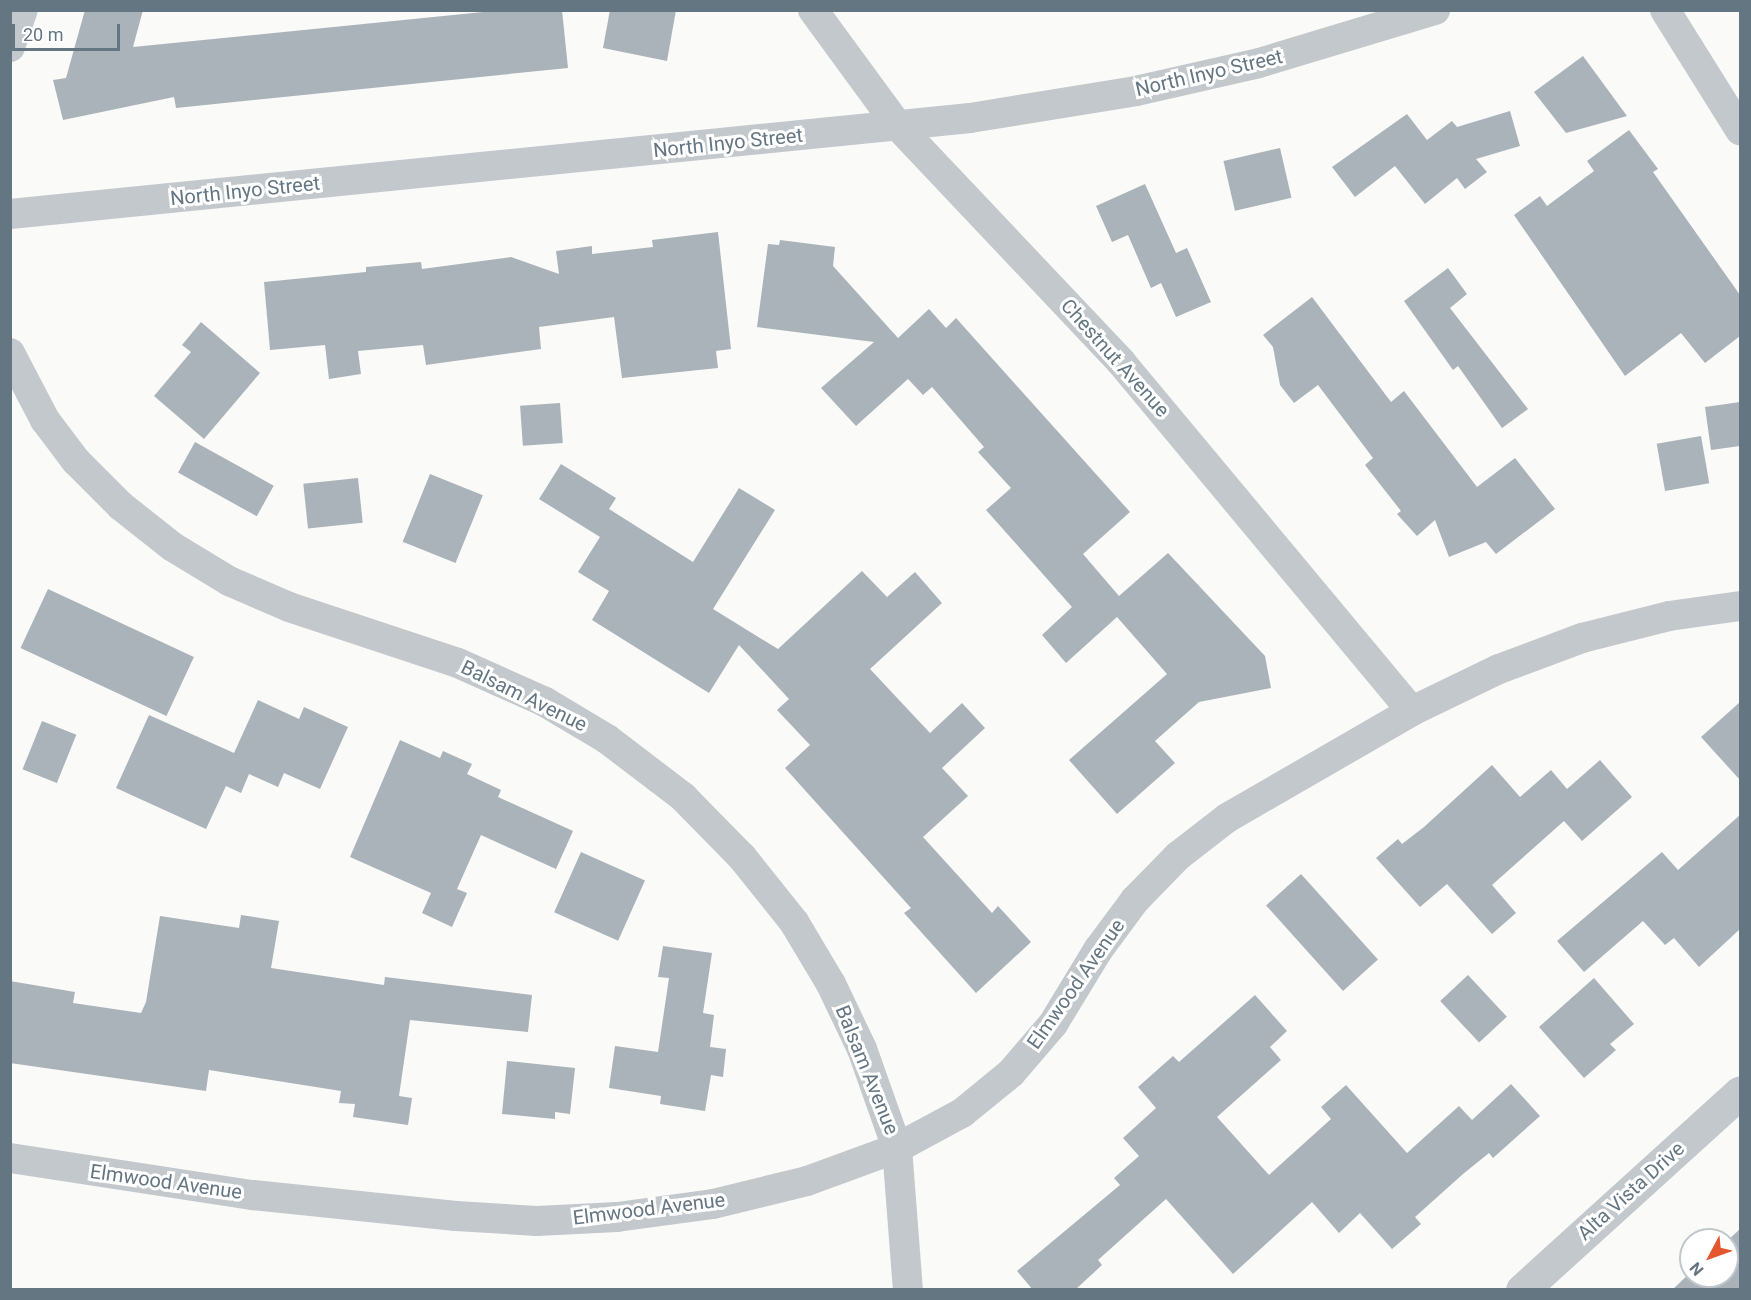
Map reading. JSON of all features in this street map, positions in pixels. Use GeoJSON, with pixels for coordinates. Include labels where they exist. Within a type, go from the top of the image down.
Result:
{"type":"FeatureCollection","features":[{"type":"Feature","properties":{"kind":"street"},"geometry":{"type":"LineString","coordinates":[[10,47],[23,10]]}},
{"type":"Feature","properties":{"kind":"street","name":"Chestnut Avenue"},"geometry":{"type":"LineString","coordinates":[[813,10],[898,126],[1129,370],[1412,711]]}},
{"type":"Feature","properties":{"kind":"street","name":"North Inyo Street"},"geometry":{"type":"LineString","coordinates":[[10,214],[898,126],[1147,88],[1259,63],[1435,10]]}},
{"type":"Feature","properties":{"kind":"street"},"geometry":{"type":"LineString","coordinates":[[1665,10],[1740,130]]}},
{"type":"Feature","properties":{"kind":"street","name":"Balsam Avenue"},"geometry":{"type":"LineString","coordinates":[[10,353],[45,420],[76,461],[121,506],[173,547],[229,580],[289,607],[458,663],[545,702],[607,739],[683,797],[742,857],[794,922],[831,984],[862,1049],[897,1148],[908,1290]]}},
{"type":"Feature","properties":{"kind":"street","name":"Elmwood Avenue"},"geometry":{"type":"LineString","coordinates":[[10,1158],[253,1195],[456,1216],[537,1221],[617,1217],[713,1204],[807,1181],[897,1148],[962,1113],[1011,1073],[1053,1024],[1098,950],[1135,900],[1178,856],[1227,818],[1412,711],[1498,669],[1582,638],[1669,616],[1740,606]]}},
{"type":"Feature","properties":{"kind":"street","name":"Alta Vista Drive"},"geometry":{"type":"LineString","coordinates":[[1522,1290],[1740,1092]]}},
{"type":"Feature","properties":{"kind":"building"},"geometry":{"type":"Polygon","coordinates":[[[85,10],[143,10],[133,47],[503,10],[562,10],[568,68],[176,108],[174,97],[63,120],[53,80],[66,78],[85,10]]]}},
{"type":"Feature","properties":{"kind":"building"},"geometry":{"type":"Polygon","coordinates":[[[610,10],[676,10],[667,61],[603,48],[610,10]]]}},
{"type":"Feature","properties":{"kind":"building"},"geometry":{"type":"Polygon","coordinates":[[[1583,56],[1627,116],[1566,133],[1534,92],[1583,56]]]}},
{"type":"Feature","properties":{"kind":"building"},"geometry":{"type":"Polygon","coordinates":[[[1510,111],[1520,146],[1476,159],[1487,172],[1465,189],[1457,178],[1425,204],[1395,166],[1355,197],[1332,167],[1407,114],[1427,140],[1452,121],[1457,127],[1510,111]]]}},
{"type":"Feature","properties":{"kind":"building"},"geometry":{"type":"Polygon","coordinates":[[[1629,130],[1658,169],[1653,172],[1740,295],[1740,336],[1705,363],[1681,333],[1625,376],[1514,215],[1540,196],[1547,206],[1594,171],[1587,161],[1629,130]]]}},
{"type":"Feature","properties":{"kind":"building"},"geometry":{"type":"Polygon","coordinates":[[[1280,148],[1291,198],[1235,211],[1223,161],[1280,148]]]}},
{"type":"Feature","properties":{"kind":"building"},"geometry":{"type":"Polygon","coordinates":[[[1145,184],[1176,253],[1187,248],[1211,302],[1176,317],[1161,283],[1151,288],[1128,235],[1112,242],[1096,206],[1145,184]]]}},
{"type":"Feature","properties":{"kind":"building"},"geometry":{"type":"Polygon","coordinates":[[[718,232],[731,349],[716,351],[718,368],[622,378],[614,317],[539,327],[541,349],[426,365],[423,345],[358,351],[361,374],[329,379],[325,345],[270,350],[264,282],[366,272],[366,267],[421,262],[422,269],[511,257],[559,274],[556,251],[592,246],[592,254],[653,247],[652,240],[718,232]]]}},
{"type":"Feature","properties":{"kind":"building"},"geometry":{"type":"Polygon","coordinates":[[[780,240],[835,247],[833,266],[898,338],[929,309],[946,328],[956,318],[1130,512],[1083,554],[1119,596],[1168,553],[1265,656],[1271,688],[1199,702],[1155,741],[1175,763],[1117,814],[1069,760],[1167,674],[1117,617],[1066,663],[1042,635],[1072,607],[986,510],[1011,488],[978,452],[984,447],[932,387],[923,395],[908,379],[856,426],[821,388],[874,342],[757,327],[768,244],[779,245],[780,240]]]}},
{"type":"Feature","properties":{"kind":"building"},"geometry":{"type":"Polygon","coordinates":[[[1448,268],[1467,294],[1450,308],[1528,409],[1502,428],[1458,366],[1453,370],[1404,301],[1448,268]]]}},
{"type":"Feature","properties":{"kind":"building"},"geometry":{"type":"Polygon","coordinates":[[[1312,297],[1391,402],[1404,391],[1477,487],[1515,458],[1555,509],[1496,554],[1486,542],[1449,557],[1435,520],[1417,536],[1397,514],[1401,511],[1365,465],[1373,458],[1318,385],[1294,403],[1280,385],[1273,347],[1263,335],[1312,297]]]}},
{"type":"Feature","properties":{"kind":"building"},"geometry":{"type":"Polygon","coordinates":[[[201,322],[260,373],[204,439],[154,396],[191,352],[182,345],[201,322]]]}},
{"type":"Feature","properties":{"kind":"building"},"geometry":{"type":"Polygon","coordinates":[[[1740,402],[1740,446],[1711,450],[1705,407],[1740,402]]]}},
{"type":"Feature","properties":{"kind":"building"},"geometry":{"type":"Polygon","coordinates":[[[560,403],[563,443],[523,446],[520,406],[560,403]]]}},
{"type":"Feature","properties":{"kind":"building"},"geometry":{"type":"Polygon","coordinates":[[[1701,436],[1709,483],[1665,491],[1657,444],[1701,436]]]}},
{"type":"Feature","properties":{"kind":"building"},"geometry":{"type":"Polygon","coordinates":[[[195,442],[274,486],[257,516],[178,473],[195,442]]]}},
{"type":"Feature","properties":{"kind":"building"},"geometry":{"type":"Polygon","coordinates":[[[561,464],[616,498],[609,509],[693,562],[739,488],[775,510],[713,609],[778,649],[862,571],[887,597],[915,572],[942,603],[870,669],[930,733],[962,703],[985,728],[942,768],[968,796],[923,837],[992,913],[998,906],[1031,942],[976,993],[904,913],[911,908],[785,768],[810,745],[777,710],[789,699],[739,645],[709,693],[592,620],[609,591],[578,572],[600,537],[539,499],[561,464]]]}},
{"type":"Feature","properties":{"kind":"building"},"geometry":{"type":"Polygon","coordinates":[[[430,474],[483,495],[456,563],[403,542],[430,474]]]}},
{"type":"Feature","properties":{"kind":"building"},"geometry":{"type":"Polygon","coordinates":[[[358,478],[363,523],[308,529],[303,484],[358,478]]]}},
{"type":"Feature","properties":{"kind":"building"},"geometry":{"type":"Polygon","coordinates":[[[48,589],[194,657],[166,716],[21,648],[48,589]]]}},
{"type":"Feature","properties":{"kind":"building"},"geometry":{"type":"Polygon","coordinates":[[[258,700],[299,719],[304,707],[348,727],[320,789],[284,773],[278,787],[249,774],[241,793],[226,786],[206,829],[116,788],[149,715],[234,753],[258,700]]]}},
{"type":"Feature","properties":{"kind":"building"},"geometry":{"type":"Polygon","coordinates":[[[1740,702],[1740,780],[1701,737],[1740,702]]]}},
{"type":"Feature","properties":{"kind":"building"},"geometry":{"type":"Polygon","coordinates":[[[42,721],[76,735],[57,783],[23,769],[42,721]]]}},
{"type":"Feature","properties":{"kind":"building"},"geometry":{"type":"Polygon","coordinates":[[[400,740],[440,758],[443,751],[472,764],[467,774],[501,790],[498,797],[573,831],[556,869],[481,835],[457,889],[467,893],[452,927],[422,913],[431,893],[350,857],[400,740]]]}},
{"type":"Feature","properties":{"kind":"building"},"geometry":{"type":"Polygon","coordinates":[[[1600,760],[1632,797],[1582,841],[1564,821],[1492,885],[1516,913],[1492,934],[1447,884],[1420,907],[1376,858],[1398,839],[1402,844],[1424,827],[1492,765],[1520,797],[1551,770],[1567,789],[1600,760]]]}},
{"type":"Feature","properties":{"kind":"building"},"geometry":{"type":"Polygon","coordinates":[[[1740,815],[1740,929],[1699,967],[1674,938],[1665,945],[1643,921],[1584,972],[1557,941],[1662,852],[1678,870],[1740,815]]]}},
{"type":"Feature","properties":{"kind":"building"},"geometry":{"type":"Polygon","coordinates":[[[581,852],[645,880],[618,941],[554,912],[581,852]]]}},
{"type":"Feature","properties":{"kind":"building"},"geometry":{"type":"Polygon","coordinates":[[[1301,874],[1378,959],[1343,991],[1266,905],[1301,874]]]}},
{"type":"Feature","properties":{"kind":"building"},"geometry":{"type":"Polygon","coordinates":[[[241,915],[279,921],[271,968],[384,985],[385,977],[532,995],[528,1032],[410,1020],[399,1096],[412,1098],[408,1125],[353,1117],[355,1104],[339,1103],[341,1091],[209,1070],[206,1091],[10,1063],[10,981],[75,992],[73,1003],[141,1013],[146,1002],[160,916],[239,928],[241,915]]]}},
{"type":"Feature","properties":{"kind":"building"},"geometry":{"type":"Polygon","coordinates":[[[663,946],[712,953],[703,1013],[714,1015],[710,1047],[726,1049],[723,1077],[711,1075],[705,1111],[660,1104],[661,1096],[609,1088],[615,1046],[658,1052],[669,978],[658,977],[663,946]]]}},
{"type":"Feature","properties":{"kind":"building"},"geometry":{"type":"Polygon","coordinates":[[[1468,975],[1507,1017],[1479,1043],[1440,1001],[1468,975]]]}},
{"type":"Feature","properties":{"kind":"building"},"geometry":{"type":"Polygon","coordinates":[[[1594,978],[1634,1024],[1610,1044],[1616,1050],[1584,1078],[1539,1027],[1594,978]]]}},
{"type":"Feature","properties":{"kind":"building"},"geometry":{"type":"Polygon","coordinates":[[[1255,995],[1287,1031],[1270,1047],[1281,1060],[1217,1117],[1269,1175],[1331,1119],[1321,1107],[1346,1085],[1407,1153],[1459,1106],[1472,1120],[1511,1084],[1540,1116],[1493,1158],[1489,1153],[1463,1174],[1415,1217],[1421,1224],[1392,1249],[1360,1213],[1339,1233],[1312,1202],[1233,1274],[1166,1199],[1098,1260],[1102,1265],[1075,1290],[1033,1290],[1017,1271],[1120,1185],[1114,1178],[1139,1156],[1123,1138],[1156,1108],[1138,1087],[1173,1056],[1179,1062],[1255,995]]]}},
{"type":"Feature","properties":{"kind":"building"},"geometry":{"type":"Polygon","coordinates":[[[507,1061],[575,1068],[570,1114],[555,1112],[555,1119],[502,1114],[507,1061]]]}},
{"type":"Feature","properties":{"kind":"building"},"geometry":{"type":"Polygon","coordinates":[[[1739,1230],[1740,1290],[1672,1290],[1679,1283],[1679,1288],[1739,1288],[1739,1230]]]}}]}
